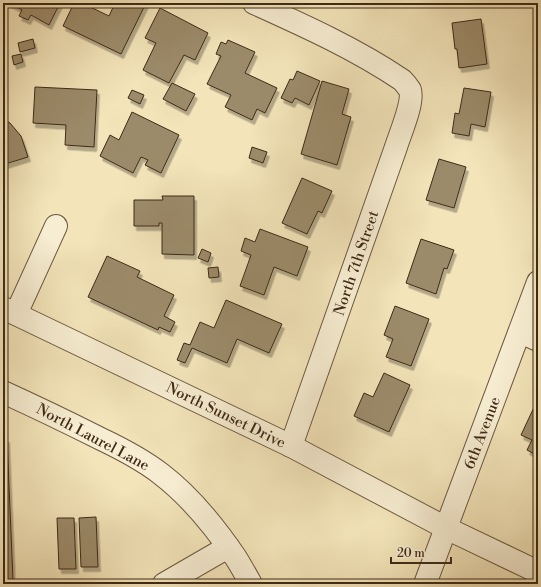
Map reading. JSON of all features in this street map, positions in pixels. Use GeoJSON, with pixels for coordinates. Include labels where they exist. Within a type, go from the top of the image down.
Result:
{"type":"FeatureCollection","features":[{"type":"Feature","properties":{"kind":"street","name":"North 7th Street"},"geometry":{"type":"LineString","coordinates":[[254,3],[376,63],[405,82],[410,91],[410,104],[391,162],[291,446]]}},
{"type":"Feature","properties":{"kind":"street"},"geometry":{"type":"LineString","coordinates":[[10,311],[56,226]]}},
{"type":"Feature","properties":{"kind":"street","name":"6th Avenue"},"geometry":{"type":"LineString","coordinates":[[425,584],[446,528],[529,336],[538,282]]}},
{"type":"Feature","properties":{"kind":"street","name":"North Sunset Drive"},"geometry":{"type":"LineString","coordinates":[[10,311],[291,446],[446,528],[538,572]]}},
{"type":"Feature","properties":{"kind":"street","name":"North Laurel Lane"},"geometry":{"type":"LineString","coordinates":[[3,392],[72,424],[123,450],[161,474],[194,504],[216,530],[236,558],[251,584]]}},
{"type":"Feature","properties":{"kind":"street"},"geometry":{"type":"LineString","coordinates":[[177,581],[228,547]]}},
{"type":"Feature","properties":{"kind":"building"},"geometry":{"type":"Polygon","coordinates":[[[9,3],[60,3],[49,25],[31,15],[28,20],[19,16],[22,10],[9,3]]]}},
{"type":"Feature","properties":{"kind":"building"},"geometry":{"type":"Polygon","coordinates":[[[74,3],[82,3],[109,16],[115,3],[146,3],[121,54],[63,26],[74,3]]]}},
{"type":"Feature","properties":{"kind":"building"},"geometry":{"type":"Polygon","coordinates":[[[160,8],[208,33],[195,60],[184,55],[169,83],[143,70],[156,43],[145,38],[160,8]]]}},
{"type":"Feature","properties":{"kind":"building"},"geometry":{"type":"Polygon","coordinates":[[[481,19],[487,64],[459,68],[452,23],[481,19]]]}},
{"type":"Feature","properties":{"kind":"building"},"geometry":{"type":"Polygon","coordinates":[[[33,39],[35,48],[20,52],[18,43],[33,39]]]}},
{"type":"Feature","properties":{"kind":"building"},"geometry":{"type":"Polygon","coordinates":[[[228,40],[255,52],[245,73],[277,88],[265,113],[257,109],[252,120],[225,107],[231,95],[207,84],[221,56],[216,54],[221,42],[226,44],[228,40]]]}},
{"type":"Feature","properties":{"kind":"building"},"geometry":{"type":"Polygon","coordinates":[[[21,54],[23,62],[14,65],[12,56],[21,54]]]}},
{"type":"Feature","properties":{"kind":"building"},"geometry":{"type":"Polygon","coordinates":[[[297,71],[320,81],[309,105],[295,98],[292,103],[281,98],[290,79],[293,80],[297,71]]]}},
{"type":"Feature","properties":{"kind":"building"},"geometry":{"type":"Polygon","coordinates":[[[322,81],[349,89],[342,114],[351,117],[337,165],[301,154],[322,81]]]}},
{"type":"Feature","properties":{"kind":"building"},"geometry":{"type":"Polygon","coordinates":[[[172,83],[195,94],[186,111],[163,99],[172,83]]]}},
{"type":"Feature","properties":{"kind":"building"},"geometry":{"type":"Polygon","coordinates":[[[35,87],[97,90],[94,147],[65,145],[66,125],[33,123],[35,87]]]}},
{"type":"Feature","properties":{"kind":"building"},"geometry":{"type":"Polygon","coordinates":[[[464,88],[491,92],[485,127],[471,124],[469,136],[452,133],[455,113],[459,114],[464,88]]]}},
{"type":"Feature","properties":{"kind":"building"},"geometry":{"type":"Polygon","coordinates":[[[132,90],[144,95],[140,104],[128,98],[132,90]]]}},
{"type":"Feature","properties":{"kind":"building"},"geometry":{"type":"Polygon","coordinates":[[[132,112],[179,135],[161,173],[145,165],[148,160],[141,157],[133,173],[100,156],[110,135],[119,140],[132,112]]]}},
{"type":"Feature","properties":{"kind":"building"},"geometry":{"type":"Polygon","coordinates":[[[3,119],[10,123],[21,136],[28,157],[5,164],[3,159],[3,119]]]}},
{"type":"Feature","properties":{"kind":"building"},"geometry":{"type":"Polygon","coordinates":[[[252,147],[267,152],[263,163],[249,158],[252,147]]]}},
{"type":"Feature","properties":{"kind":"building"},"geometry":{"type":"Polygon","coordinates":[[[439,159],[466,167],[454,208],[426,200],[439,159]]]}},
{"type":"Feature","properties":{"kind":"building"},"geometry":{"type":"Polygon","coordinates":[[[302,178],[332,191],[322,213],[318,211],[307,234],[282,223],[302,178]]]}},
{"type":"Feature","properties":{"kind":"building"},"geometry":{"type":"Polygon","coordinates":[[[162,196],[194,196],[194,255],[162,254],[162,223],[159,223],[159,226],[134,226],[134,200],[163,200],[162,196]]]}},
{"type":"Feature","properties":{"kind":"building"},"geometry":{"type":"Polygon","coordinates":[[[260,229],[308,247],[297,276],[274,267],[264,295],[240,286],[251,255],[241,251],[245,238],[255,242],[260,229]]]}},
{"type":"Feature","properties":{"kind":"building"},"geometry":{"type":"Polygon","coordinates":[[[421,239],[454,250],[447,269],[444,268],[436,294],[406,283],[421,239]]]}},
{"type":"Feature","properties":{"kind":"building"},"geometry":{"type":"Polygon","coordinates":[[[202,249],[211,253],[208,262],[198,258],[202,249]]]}},
{"type":"Feature","properties":{"kind":"building"},"geometry":{"type":"Polygon","coordinates":[[[107,256],[140,271],[137,277],[174,295],[164,316],[175,322],[170,332],[159,327],[158,330],[88,297],[107,256]]]}},
{"type":"Feature","properties":{"kind":"building"},"geometry":{"type":"Polygon","coordinates":[[[218,267],[219,277],[209,278],[208,268],[218,267]]]}},
{"type":"Feature","properties":{"kind":"building"},"geometry":{"type":"Polygon","coordinates":[[[226,300],[282,324],[269,353],[237,339],[227,363],[192,348],[185,363],[177,360],[184,343],[190,345],[200,322],[214,328],[226,300]]]}},
{"type":"Feature","properties":{"kind":"building"},"geometry":{"type":"Polygon","coordinates":[[[395,306],[429,319],[411,366],[386,357],[393,339],[384,335],[395,306]]]}},
{"type":"Feature","properties":{"kind":"building"},"geometry":{"type":"Polygon","coordinates":[[[384,373],[410,385],[389,432],[354,416],[364,393],[373,397],[384,373]]]}},
{"type":"Feature","properties":{"kind":"building"},"geometry":{"type":"Polygon","coordinates":[[[536,403],[538,404],[538,456],[527,450],[532,440],[521,435],[536,403]]]}},
{"type":"Feature","properties":{"kind":"building"},"geometry":{"type":"Polygon","coordinates":[[[3,438],[7,438],[13,580],[35,580],[35,584],[3,584],[3,438]]]}},
{"type":"Feature","properties":{"kind":"building"},"geometry":{"type":"Polygon","coordinates":[[[96,517],[98,567],[81,567],[79,518],[96,517]]]}},
{"type":"Feature","properties":{"kind":"building"},"geometry":{"type":"Polygon","coordinates":[[[57,518],[74,518],[76,569],[59,569],[57,518]]]}}]}
